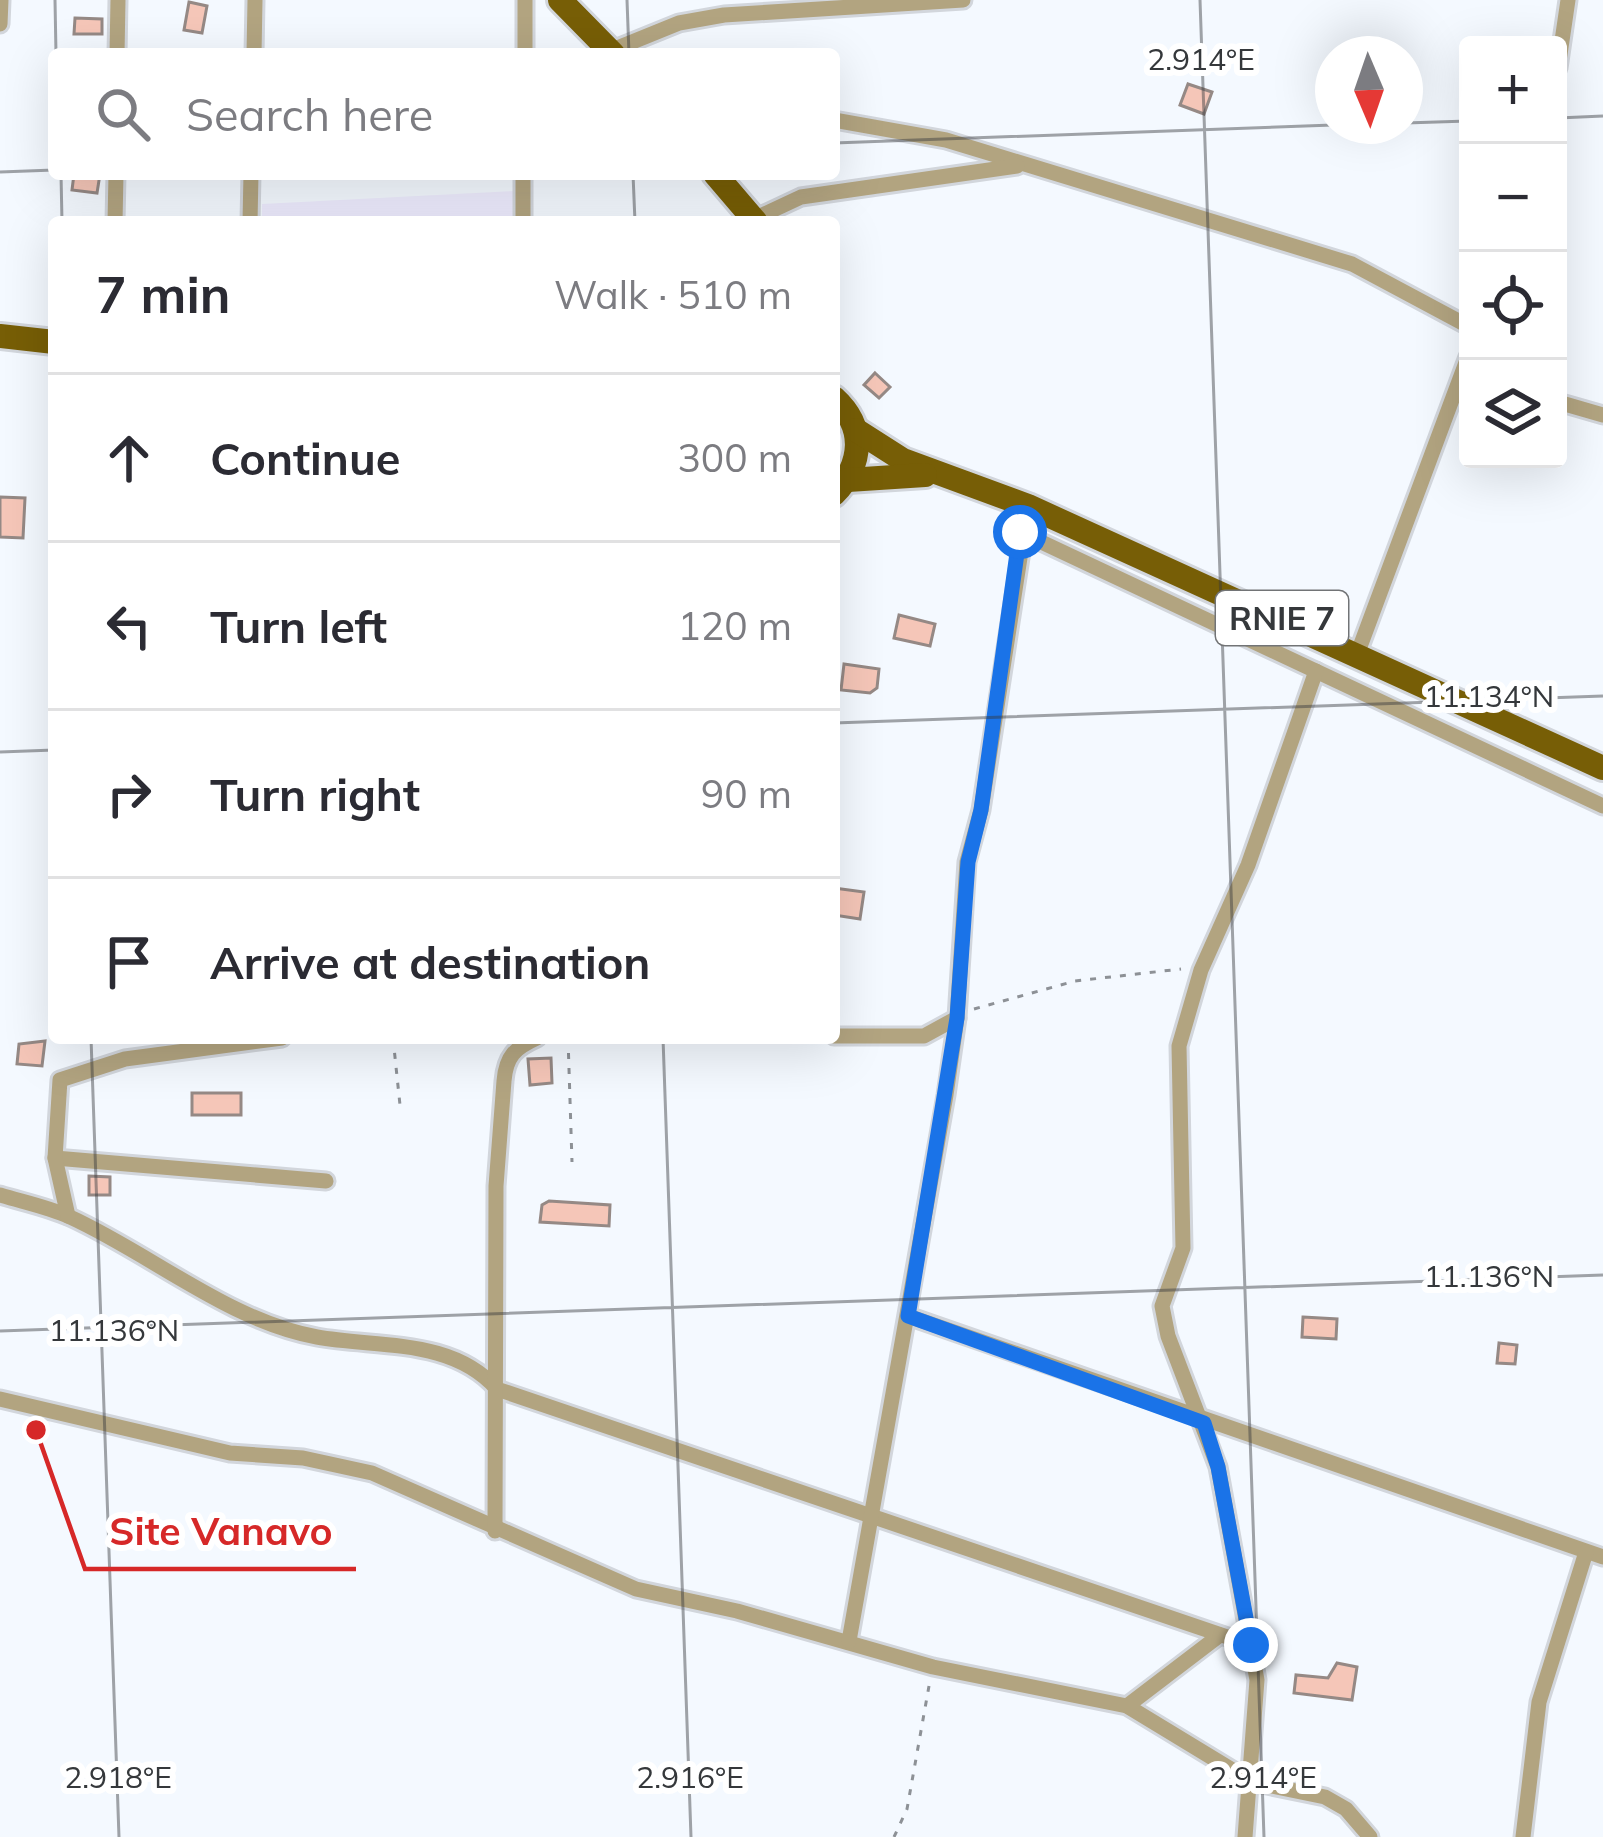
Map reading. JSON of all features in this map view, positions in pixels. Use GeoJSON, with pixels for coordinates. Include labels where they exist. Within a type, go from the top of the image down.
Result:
{"type":"FeatureCollection","features":[{"type":"Feature","properties":{"kind":"main road"},"geometry":{"type":"LineString","coordinates":[[560,0],[607,48]]}},
{"type":"Feature","properties":{"kind":"main road"},"geometry":{"type":"LineString","coordinates":[[720,180],[752,216]]}},
{"type":"Feature","properties":{"kind":"main road"},"geometry":{"type":"LineString","coordinates":[[0,337],[48,341]]}},
{"type":"Feature","properties":{"kind":"main road"},"geometry":{"type":"LineString","coordinates":[[0,350],[48,354]]}},
{"type":"Feature","properties":{"kind":"main road","name":"RNIE 7"},"geometry":{"type":"LineString","coordinates":[[842,406],[903,460],[1028,506],[1358,652],[1603,768]]}},
{"type":"Feature","properties":{"kind":"main road","name":"RNIE 7"},"geometry":{"type":"LineString","coordinates":[[841,487],[859,447],[842,406]]}},
{"type":"Feature","properties":{"kind":"main road","name":"RNIE 7"},"geometry":{"type":"LineString","coordinates":[[841,487],[909,474],[957,478]]}},
{"type":"Feature","properties":{"kind":"street"},"geometry":{"type":"LineString","coordinates":[[0,24],[1,0]]}},
{"type":"Feature","properties":{"kind":"street"},"geometry":{"type":"LineString","coordinates":[[117,48],[118,0]]}},
{"type":"Feature","properties":{"kind":"street"},"geometry":{"type":"LineString","coordinates":[[254,48],[255,0]]}},
{"type":"Feature","properties":{"kind":"street"},"geometry":{"type":"LineString","coordinates":[[525,48],[526,0]]}},
{"type":"Feature","properties":{"kind":"street"},"geometry":{"type":"LineString","coordinates":[[621,48],[680,23],[724,15],[963,0]]}},
{"type":"Feature","properties":{"kind":"street"},"geometry":{"type":"LineString","coordinates":[[1563,36],[1568,0]]}},
{"type":"Feature","properties":{"kind":"street"},"geometry":{"type":"LineString","coordinates":[[840,121],[946,140],[1352,265],[1459,321]]}},
{"type":"Feature","properties":{"kind":"street"},"geometry":{"type":"LineString","coordinates":[[763,216],[801,197],[1020,165]]}},
{"type":"Feature","properties":{"kind":"street"},"geometry":{"type":"LineString","coordinates":[[115,216],[116,180]]}},
{"type":"Feature","properties":{"kind":"street"},"geometry":{"type":"LineString","coordinates":[[250,216],[251,180]]}},
{"type":"Feature","properties":{"kind":"street"},"geometry":{"type":"LineString","coordinates":[[523,180],[523,216]]}},
{"type":"Feature","properties":{"kind":"street"},"geometry":{"type":"LineString","coordinates":[[1358,652],[1467,360]]}},
{"type":"Feature","properties":{"kind":"street"},"geometry":{"type":"LineString","coordinates":[[1567,405],[1603,415]]}},
{"type":"Feature","properties":{"kind":"street"},"geometry":{"type":"LineString","coordinates":[[849,1641],[957,1018],[968,862],[981,810],[1020,532],[1028,506]]}},
{"type":"Feature","properties":{"kind":"street"},"geometry":{"type":"LineString","coordinates":[[1020,532],[1603,806]]}},
{"type":"Feature","properties":{"kind":"street"},"geometry":{"type":"LineString","coordinates":[[1245,1837],[1257,1680],[1218,1467],[1168,1336],[1162,1306],[1183,1248],[1178,1046],[1201,970],[1248,865],[1316,671]]}},
{"type":"Feature","properties":{"kind":"street"},"geometry":{"type":"LineString","coordinates":[[840,1036],[924,1036],[957,1018]]}},
{"type":"Feature","properties":{"kind":"street"},"geometry":{"type":"LineString","coordinates":[[68,1216],[55,1158],[61,1080],[125,1059],[237,1044]]}},
{"type":"Feature","properties":{"kind":"street"},"geometry":{"type":"LineString","coordinates":[[495,1531],[496,1186],[506,1063],[524,1044]]}},
{"type":"Feature","properties":{"kind":"street"},"geometry":{"type":"LineString","coordinates":[[55,1158],[326,1180]]}},
{"type":"Feature","properties":{"kind":"street"},"geometry":{"type":"LineString","coordinates":[[0,1196],[68,1216],[275,1324],[315,1336],[402,1345],[448,1356],[482,1372],[497,1389],[1251,1645]]}},
{"type":"Feature","properties":{"kind":"street"},"geometry":{"type":"LineString","coordinates":[[908,1316],[1204,1423],[1603,1557]]}},
{"type":"Feature","properties":{"kind":"street"},"geometry":{"type":"LineString","coordinates":[[0,1400],[230,1453],[303,1458],[373,1473],[495,1531],[636,1589],[849,1641],[933,1667],[1127,1706],[1252,1783],[1325,1797],[1346,1809],[1370,1837]]}},
{"type":"Feature","properties":{"kind":"street"},"geometry":{"type":"LineString","coordinates":[[1523,1837],[1539,1702],[1586,1552]]}},
{"type":"Feature","properties":{"kind":"street"},"geometry":{"type":"LineString","coordinates":[[1127,1706],[1220,1635]]}},
{"type":"Feature","properties":{"kind":"path"},"geometry":{"type":"LineString","coordinates":[[957,1018],[1075,981],[1132,972],[1201,970]]}},
{"type":"Feature","properties":{"kind":"path"},"geometry":{"type":"LineString","coordinates":[[394,1044],[400,1105]]}},
{"type":"Feature","properties":{"kind":"path"},"geometry":{"type":"LineString","coordinates":[[568,1044],[572,1162]]}},
{"type":"Feature","properties":{"kind":"path"},"geometry":{"type":"LineString","coordinates":[[894,1837],[907,1809],[933,1667]]}},
{"type":"Feature","properties":{"kind":"shaded area"},"geometry":{"type":"Polygon","coordinates":[[[515,191],[515,216],[262,216],[262,204],[515,191]]]}},
{"type":"Feature","properties":{"kind":"building"},"geometry":{"type":"Polygon","coordinates":[[[189,2],[207,6],[202,33],[184,30],[189,2]]]}},
{"type":"Feature","properties":{"kind":"building"},"geometry":{"type":"Polygon","coordinates":[[[75,18],[102,19],[102,34],[74,34],[75,18]]]}},
{"type":"Feature","properties":{"kind":"building"},"geometry":{"type":"Polygon","coordinates":[[[1188,84],[1212,92],[1204,114],[1180,105],[1188,84]]]}},
{"type":"Feature","properties":{"kind":"building"},"geometry":{"type":"Polygon","coordinates":[[[73,180],[99,180],[97,193],[72,190],[73,180]]]}},
{"type":"Feature","properties":{"kind":"building"},"geometry":{"type":"Polygon","coordinates":[[[875,373],[890,387],[879,398],[864,385],[875,373]]]}},
{"type":"Feature","properties":{"kind":"building"},"geometry":{"type":"Polygon","coordinates":[[[0,497],[25,498],[23,538],[0,537],[0,497]]]}},
{"type":"Feature","properties":{"kind":"building"},"geometry":{"type":"Polygon","coordinates":[[[899,615],[935,624],[930,646],[894,638],[899,615]]]}},
{"type":"Feature","properties":{"kind":"building"},"geometry":{"type":"Polygon","coordinates":[[[844,664],[879,669],[877,688],[870,693],[841,690],[844,664]]]}},
{"type":"Feature","properties":{"kind":"building"},"geometry":{"type":"Polygon","coordinates":[[[840,889],[864,892],[860,919],[840,916],[840,889]]]}},
{"type":"Feature","properties":{"kind":"building"},"geometry":{"type":"Polygon","coordinates":[[[45,1041],[42,1066],[17,1064],[19,1044],[45,1041]]]}},
{"type":"Feature","properties":{"kind":"building"},"geometry":{"type":"Polygon","coordinates":[[[551,1058],[552,1083],[530,1085],[528,1059],[551,1058]]]}},
{"type":"Feature","properties":{"kind":"building"},"geometry":{"type":"Polygon","coordinates":[[[192,1093],[241,1093],[241,1115],[192,1115],[192,1093]]]}},
{"type":"Feature","properties":{"kind":"building"},"geometry":{"type":"Polygon","coordinates":[[[89,1176],[110,1177],[110,1195],[89,1195],[89,1176]]]}},
{"type":"Feature","properties":{"kind":"building"},"geometry":{"type":"Polygon","coordinates":[[[549,1201],[610,1205],[609,1226],[540,1222],[542,1205],[549,1201]]]}},
{"type":"Feature","properties":{"kind":"building"},"geometry":{"type":"Polygon","coordinates":[[[1303,1317],[1337,1319],[1336,1339],[1302,1337],[1303,1317]]]}},
{"type":"Feature","properties":{"kind":"building"},"geometry":{"type":"Polygon","coordinates":[[[1499,1343],[1517,1345],[1515,1364],[1497,1363],[1499,1343]]]}},
{"type":"Feature","properties":{"kind":"building"},"geometry":{"type":"Polygon","coordinates":[[[1337,1663],[1357,1667],[1352,1700],[1294,1693],[1296,1675],[1328,1678],[1337,1663]]]}},
{"type":"Feature","properties":{"kind":"place","name":"Site Vanavo"},"geometry":{"type":"Point","coordinates":[36,1430]}},
{"type":"Feature","properties":{"kind":"route"},"geometry":{"type":"LineString","coordinates":[[1020,532],[981,810],[968,862],[957,1018],[908,1316],[1204,1423],[1218,1467],[1251,1645]]}}]}
